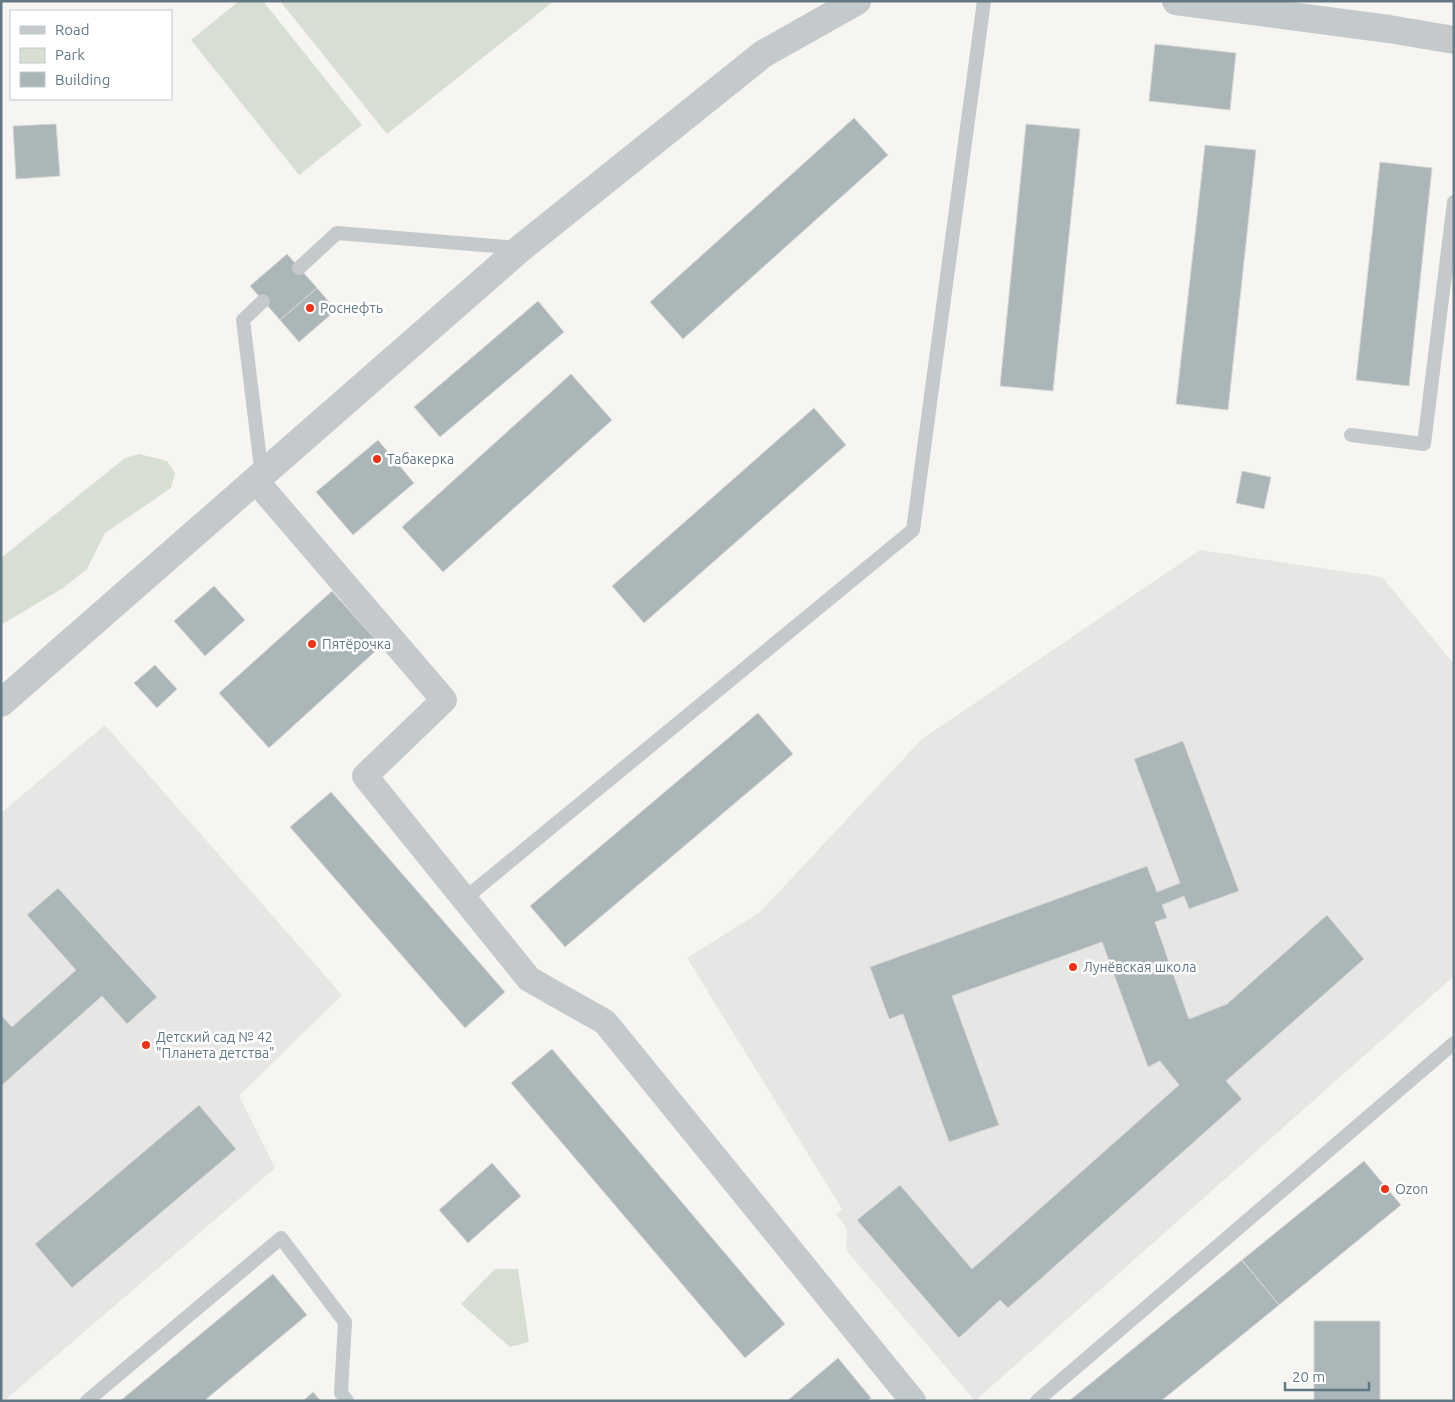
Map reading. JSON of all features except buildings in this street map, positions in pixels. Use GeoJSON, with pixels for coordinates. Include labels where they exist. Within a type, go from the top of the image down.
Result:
{"type":"FeatureCollection","features":[{"type":"Feature","properties":{"kind":"street"},"geometry":{"type":"LineString","coordinates":[[1,703],[259,479],[520,248],[763,54],[857,1]]}},
{"type":"Feature","properties":{"kind":"street"},"geometry":{"type":"LineString","coordinates":[[1176,1],[1389,29],[1454,40]]}},
{"type":"Feature","properties":{"kind":"street"},"geometry":{"type":"LineString","coordinates":[[259,479],[444,700],[366,776],[463,900],[529,979],[605,1022],[913,1401]]}},
{"type":"Feature","properties":{"kind":"lane"},"geometry":{"type":"LineString","coordinates":[[463,900],[913,530],[984,1]]}},
{"type":"Feature","properties":{"kind":"lane"},"geometry":{"type":"LineString","coordinates":[[1351,436],[1424,444],[1454,202]]}},
{"type":"Feature","properties":{"kind":"lane"},"geometry":{"type":"LineString","coordinates":[[299,268],[337,232],[520,248]]}},
{"type":"Feature","properties":{"kind":"lane"},"geometry":{"type":"LineString","coordinates":[[259,479],[243,320],[263,301]]}},
{"type":"Feature","properties":{"kind":"lane"},"geometry":{"type":"LineString","coordinates":[[1036,1401],[1454,1043]]}},
{"type":"Feature","properties":{"kind":"lane"},"geometry":{"type":"LineString","coordinates":[[87,1401],[281,1238],[345,1322],[341,1393],[347,1401]]}},
{"type":"Feature","properties":{"kind":"shaded area","name":"Лунёвская школа"},"geometry":{"type":"Polygon","coordinates":[[[1200,550],[1382,577],[1454,664],[1454,976],[975,1401],[846,1250],[847,1229],[836,1214],[842,1209],[687,958],[760,912],[922,739],[1200,550]]]}},
{"type":"Feature","properties":{"kind":"shaded area","name":"Детский сад № 42 \"Планета детства\""},"geometry":{"type":"Polygon","coordinates":[[[105,725],[342,995],[239,1096],[275,1168],[4,1401],[1,1401],[1,813],[105,725]]]}},
{"type":"Feature","properties":{"kind":"green space"},"geometry":{"type":"Polygon","coordinates":[[[239,1],[263,1],[362,125],[299,175],[191,40],[239,1]]]}},
{"type":"Feature","properties":{"kind":"green space"},"geometry":{"type":"Polygon","coordinates":[[[280,1],[554,1],[387,134],[280,1]]]}},
{"type":"Feature","properties":{"kind":"green space"},"geometry":{"type":"Polygon","coordinates":[[[139,454],[167,461],[175,473],[171,488],[105,533],[87,569],[63,588],[1,625],[1,558],[125,458],[139,454]]]}},
{"type":"Feature","properties":{"kind":"green space"},"geometry":{"type":"Polygon","coordinates":[[[495,1269],[518,1269],[529,1342],[510,1347],[461,1304],[495,1269]]]}},
{"type":"Feature","properties":{"kind":"place","name":"Роснефть"},"geometry":{"type":"Point","coordinates":[310,308]}},
{"type":"Feature","properties":{"kind":"place","name":"Табакерка"},"geometry":{"type":"Point","coordinates":[377,459]}},
{"type":"Feature","properties":{"kind":"place","name":"Пятёрочка"},"geometry":{"type":"Point","coordinates":[312,644]}},
{"type":"Feature","properties":{"kind":"place","name":"Лунёвская школа"},"geometry":{"type":"Point","coordinates":[1073,967]}},
{"type":"Feature","properties":{"kind":"place","name":"Детский сад № 42 \"Планета детства\""},"geometry":{"type":"Point","coordinates":[146,1045]}},
{"type":"Feature","properties":{"kind":"place","name":"Ozon"},"geometry":{"type":"Point","coordinates":[1385,1189]}}]}
